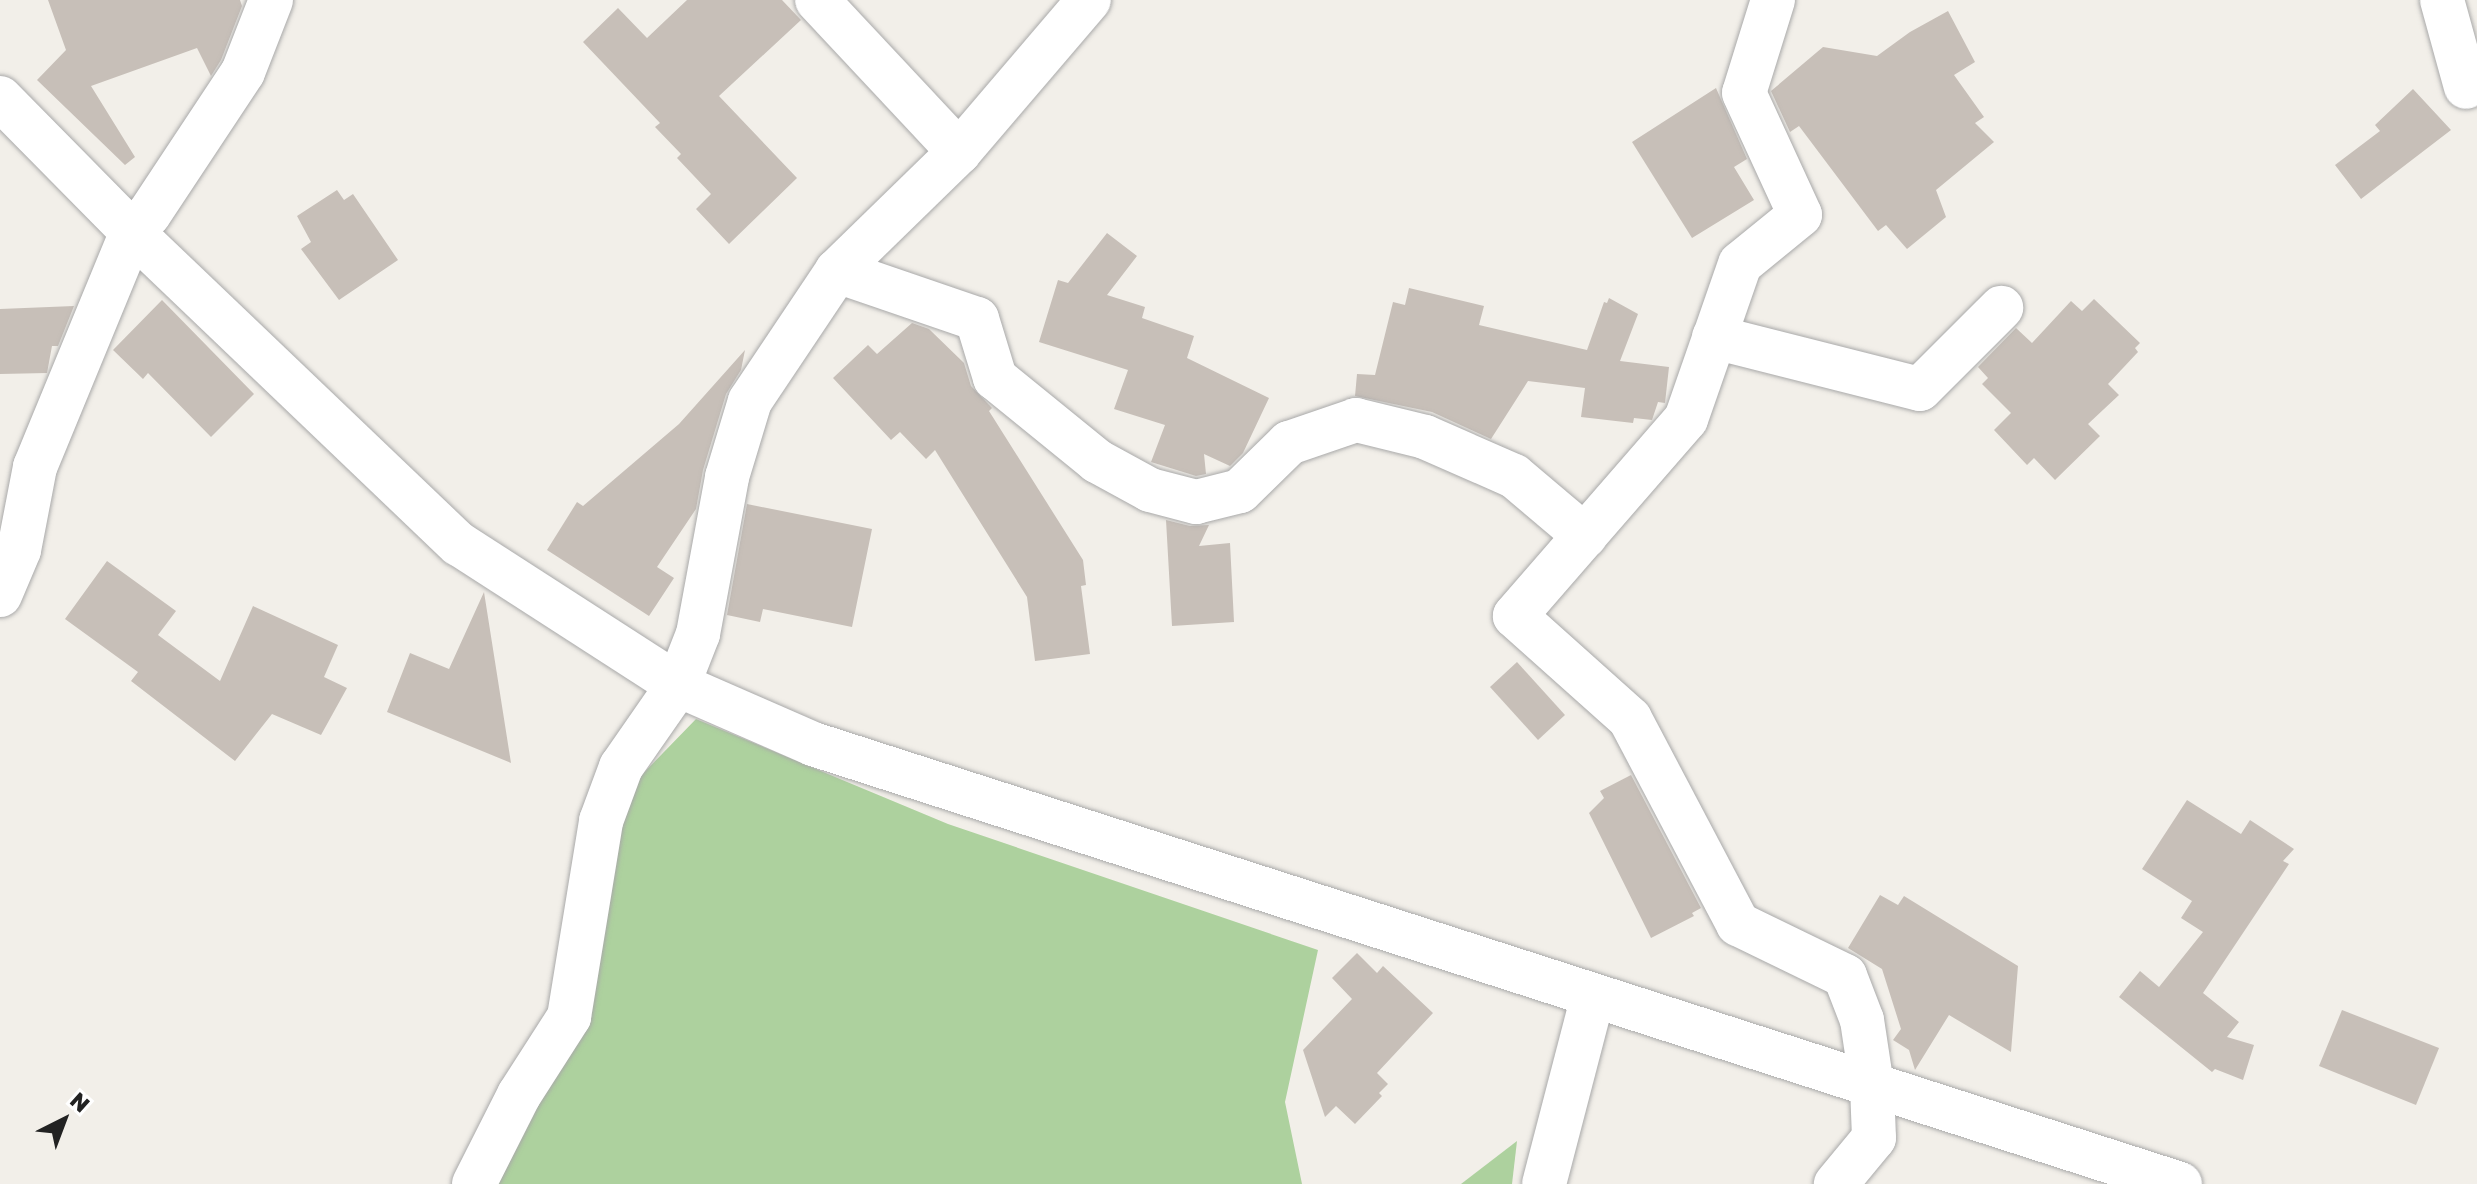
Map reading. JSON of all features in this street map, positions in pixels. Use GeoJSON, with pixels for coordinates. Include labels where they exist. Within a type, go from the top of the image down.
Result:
{"type":"FeatureCollection","features":[{"type":"Feature","properties":{"kind":"street"},"geometry":{"type":"LineString","coordinates":[[0,595],[19,550],[35,467],[132,232],[149,214],[243,72],[271,0]]}},
{"type":"Feature","properties":{"kind":"street"},"geometry":{"type":"LineString","coordinates":[[817,0],[959,152]]}},
{"type":"Feature","properties":{"kind":"street"},"geometry":{"type":"LineString","coordinates":[[474,1184],[519,1095],[569,1017],[601,821],[621,767],[678,685],[698,634],[727,477],[750,401],[837,271],[959,152],[1089,0]]}},
{"type":"Feature","properties":{"kind":"street"},"geometry":{"type":"LineString","coordinates":[[1773,0],[1744,93],[1800,215],[1740,264],[1686,419],[1515,616],[1630,719],[1738,924],[1845,976],[1862,1020],[1872,1086],[1874,1138],[1836,1184]]}},
{"type":"Feature","properties":{"kind":"street"},"geometry":{"type":"LineString","coordinates":[[2442,0],[2466,87]]}},
{"type":"Feature","properties":{"kind":"street"},"geometry":{"type":"LineString","coordinates":[[0,98],[132,232],[459,544],[678,685],[842,754],[2180,1184]]}},
{"type":"Feature","properties":{"kind":"street"},"geometry":{"type":"LineString","coordinates":[[837,271],[977,319],[995,378],[1097,461],[1150,490],[1196,502],[1240,491],[1289,443],[1356,420],[1425,437],[1514,476],[1585,536]]}},
{"type":"Feature","properties":{"kind":"street"},"geometry":{"type":"LineString","coordinates":[[1714,337],[1920,389],[2001,308]]}},
{"type":"Feature","properties":{"kind":"street"},"geometry":{"type":"LineString","coordinates":[[1544,1184],[1593,996]]}},
{"type":"Feature","properties":{"kind":"green space"},"geometry":{"type":"Polygon","coordinates":[[[696,719],[948,824],[1318,950],[1285,1102],[1302,1184],[494,1184],[630,787],[696,719]]]}},
{"type":"Feature","properties":{"kind":"green space"},"geometry":{"type":"Polygon","coordinates":[[[1517,1141],[1512,1184],[1461,1184],[1517,1141]]]}},
{"type":"Feature","properties":{"kind":"building"},"geometry":{"type":"Polygon","coordinates":[[[48,0],[240,0],[242,6],[221,60],[211,76],[197,48],[91,86],[135,157],[125,165],[37,80],[66,50],[48,0]]]}},
{"type":"Feature","properties":{"kind":"building"},"geometry":{"type":"Polygon","coordinates":[[[687,0],[782,0],[801,20],[719,96],[797,178],[729,244],[696,209],[711,194],[677,158],[681,154],[655,127],[660,123],[583,42],[618,8],[647,38],[687,0]]]}},
{"type":"Feature","properties":{"kind":"building"},"geometry":{"type":"Polygon","coordinates":[[[1948,11],[1975,62],[1954,75],[1984,117],[1975,123],[1994,142],[1936,190],[1946,217],[1907,249],[1886,225],[1878,231],[1799,126],[1790,132],[1771,91],[1823,47],[1877,56],[1910,32],[1948,11]]]}},
{"type":"Feature","properties":{"kind":"building"},"geometry":{"type":"Polygon","coordinates":[[[1716,88],[1747,159],[1734,167],[1754,200],[1692,238],[1632,142],[1716,88]]]}},
{"type":"Feature","properties":{"kind":"building"},"geometry":{"type":"Polygon","coordinates":[[[2413,89],[2451,130],[2361,199],[2335,165],[2380,131],[2375,125],[2413,89]]]}},
{"type":"Feature","properties":{"kind":"building"},"geometry":{"type":"Polygon","coordinates":[[[337,190],[344,200],[353,194],[398,260],[339,300],[301,249],[311,242],[297,216],[337,190]]]}},
{"type":"Feature","properties":{"kind":"building"},"geometry":{"type":"Polygon","coordinates":[[[1107,233],[1137,256],[1107,295],[1145,307],[1142,318],[1194,336],[1187,358],[1269,398],[1243,453],[1230,466],[1204,454],[1206,474],[1196,476],[1151,462],[1165,425],[1114,409],[1128,370],[1039,342],[1058,280],[1068,283],[1107,233]]]}},
{"type":"Feature","properties":{"kind":"building"},"geometry":{"type":"Polygon","coordinates":[[[1409,288],[1484,306],[1479,325],[1587,350],[1604,302],[1607,303],[1609,298],[1638,314],[1620,361],[1669,367],[1665,403],[1658,402],[1652,420],[1634,418],[1633,423],[1581,417],[1585,388],[1528,381],[1491,439],[1432,412],[1355,396],[1357,374],[1375,375],[1393,302],[1405,305],[1409,288]]]}},
{"type":"Feature","properties":{"kind":"building"},"geometry":{"type":"Polygon","coordinates":[[[2094,299],[2140,343],[2135,348],[2138,352],[2108,384],[2119,395],[2088,424],[2100,436],[2055,480],[2034,458],[2027,465],[1994,430],[2011,413],[1982,384],[1988,378],[1978,367],[2016,328],[2032,343],[2071,301],[2082,311],[2094,299]]]}},
{"type":"Feature","properties":{"kind":"building"},"geometry":{"type":"Polygon","coordinates":[[[162,300],[254,394],[211,437],[148,373],[143,379],[113,350],[162,300]]]}},
{"type":"Feature","properties":{"kind":"building"},"geometry":{"type":"Polygon","coordinates":[[[74,306],[58,346],[52,346],[47,373],[0,374],[0,309],[74,306]]]}},
{"type":"Feature","properties":{"kind":"building"},"geometry":{"type":"Polygon","coordinates":[[[912,323],[929,329],[964,363],[971,386],[992,408],[989,411],[1083,560],[1086,585],[1081,586],[1090,654],[1035,661],[1027,597],[935,450],[926,459],[900,432],[891,440],[833,378],[868,345],[877,354],[912,323]]]}},
{"type":"Feature","properties":{"kind":"building"},"geometry":{"type":"Polygon","coordinates":[[[745,350],[741,370],[726,394],[703,470],[696,509],[657,567],[674,578],[649,616],[547,550],[577,502],[583,506],[679,424],[745,350]]]}},
{"type":"Feature","properties":{"kind":"building"},"geometry":{"type":"Polygon","coordinates":[[[747,504],[872,529],[852,627],[763,609],[760,622],[727,615],[747,504]]]}},
{"type":"Feature","properties":{"kind":"building"},"geometry":{"type":"Polygon","coordinates":[[[1166,520],[1190,526],[1209,525],[1199,546],[1230,543],[1234,622],[1172,626],[1166,520]]]}},
{"type":"Feature","properties":{"kind":"building"},"geometry":{"type":"Polygon","coordinates":[[[107,561],[176,611],[158,635],[220,681],[253,606],[338,645],[324,677],[347,688],[321,735],[272,714],[235,761],[131,681],[138,672],[65,619],[107,561]]]}},
{"type":"Feature","properties":{"kind":"building"},"geometry":{"type":"Polygon","coordinates":[[[484,592],[511,763],[387,712],[410,653],[449,669],[484,592]]]}},
{"type":"Feature","properties":{"kind":"building"},"geometry":{"type":"Polygon","coordinates":[[[1517,662],[1565,715],[1538,740],[1490,687],[1517,662]]]}},
{"type":"Feature","properties":{"kind":"building"},"geometry":{"type":"Polygon","coordinates":[[[1631,775],[1701,908],[1692,913],[1694,916],[1651,938],[1589,813],[1604,798],[1600,791],[1631,775]]]}},
{"type":"Feature","properties":{"kind":"building"},"geometry":{"type":"Polygon","coordinates":[[[2187,800],[2241,834],[2250,820],[2294,849],[2283,861],[2289,864],[2203,993],[2239,1022],[2227,1037],[2254,1045],[2243,1080],[2215,1069],[2212,1072],[2119,997],[2140,971],[2159,987],[2203,932],[2181,918],[2192,901],[2142,869],[2187,800]]]}},
{"type":"Feature","properties":{"kind":"building"},"geometry":{"type":"Polygon","coordinates":[[[1880,895],[1898,905],[1904,896],[2018,966],[2011,1052],[1949,1015],[1915,1070],[1909,1050],[1893,1040],[1901,1029],[1882,969],[1848,948],[1880,895]]]}},
{"type":"Feature","properties":{"kind":"building"},"geometry":{"type":"Polygon","coordinates":[[[1357,953],[1377,973],[1383,966],[1433,1013],[1377,1073],[1388,1084],[1379,1093],[1382,1096],[1355,1124],[1336,1106],[1325,1117],[1303,1050],[1352,999],[1332,978],[1357,953]]]}},
{"type":"Feature","properties":{"kind":"building"},"geometry":{"type":"Polygon","coordinates":[[[2342,1010],[2439,1048],[2416,1105],[2319,1066],[2342,1010]]]}}]}
